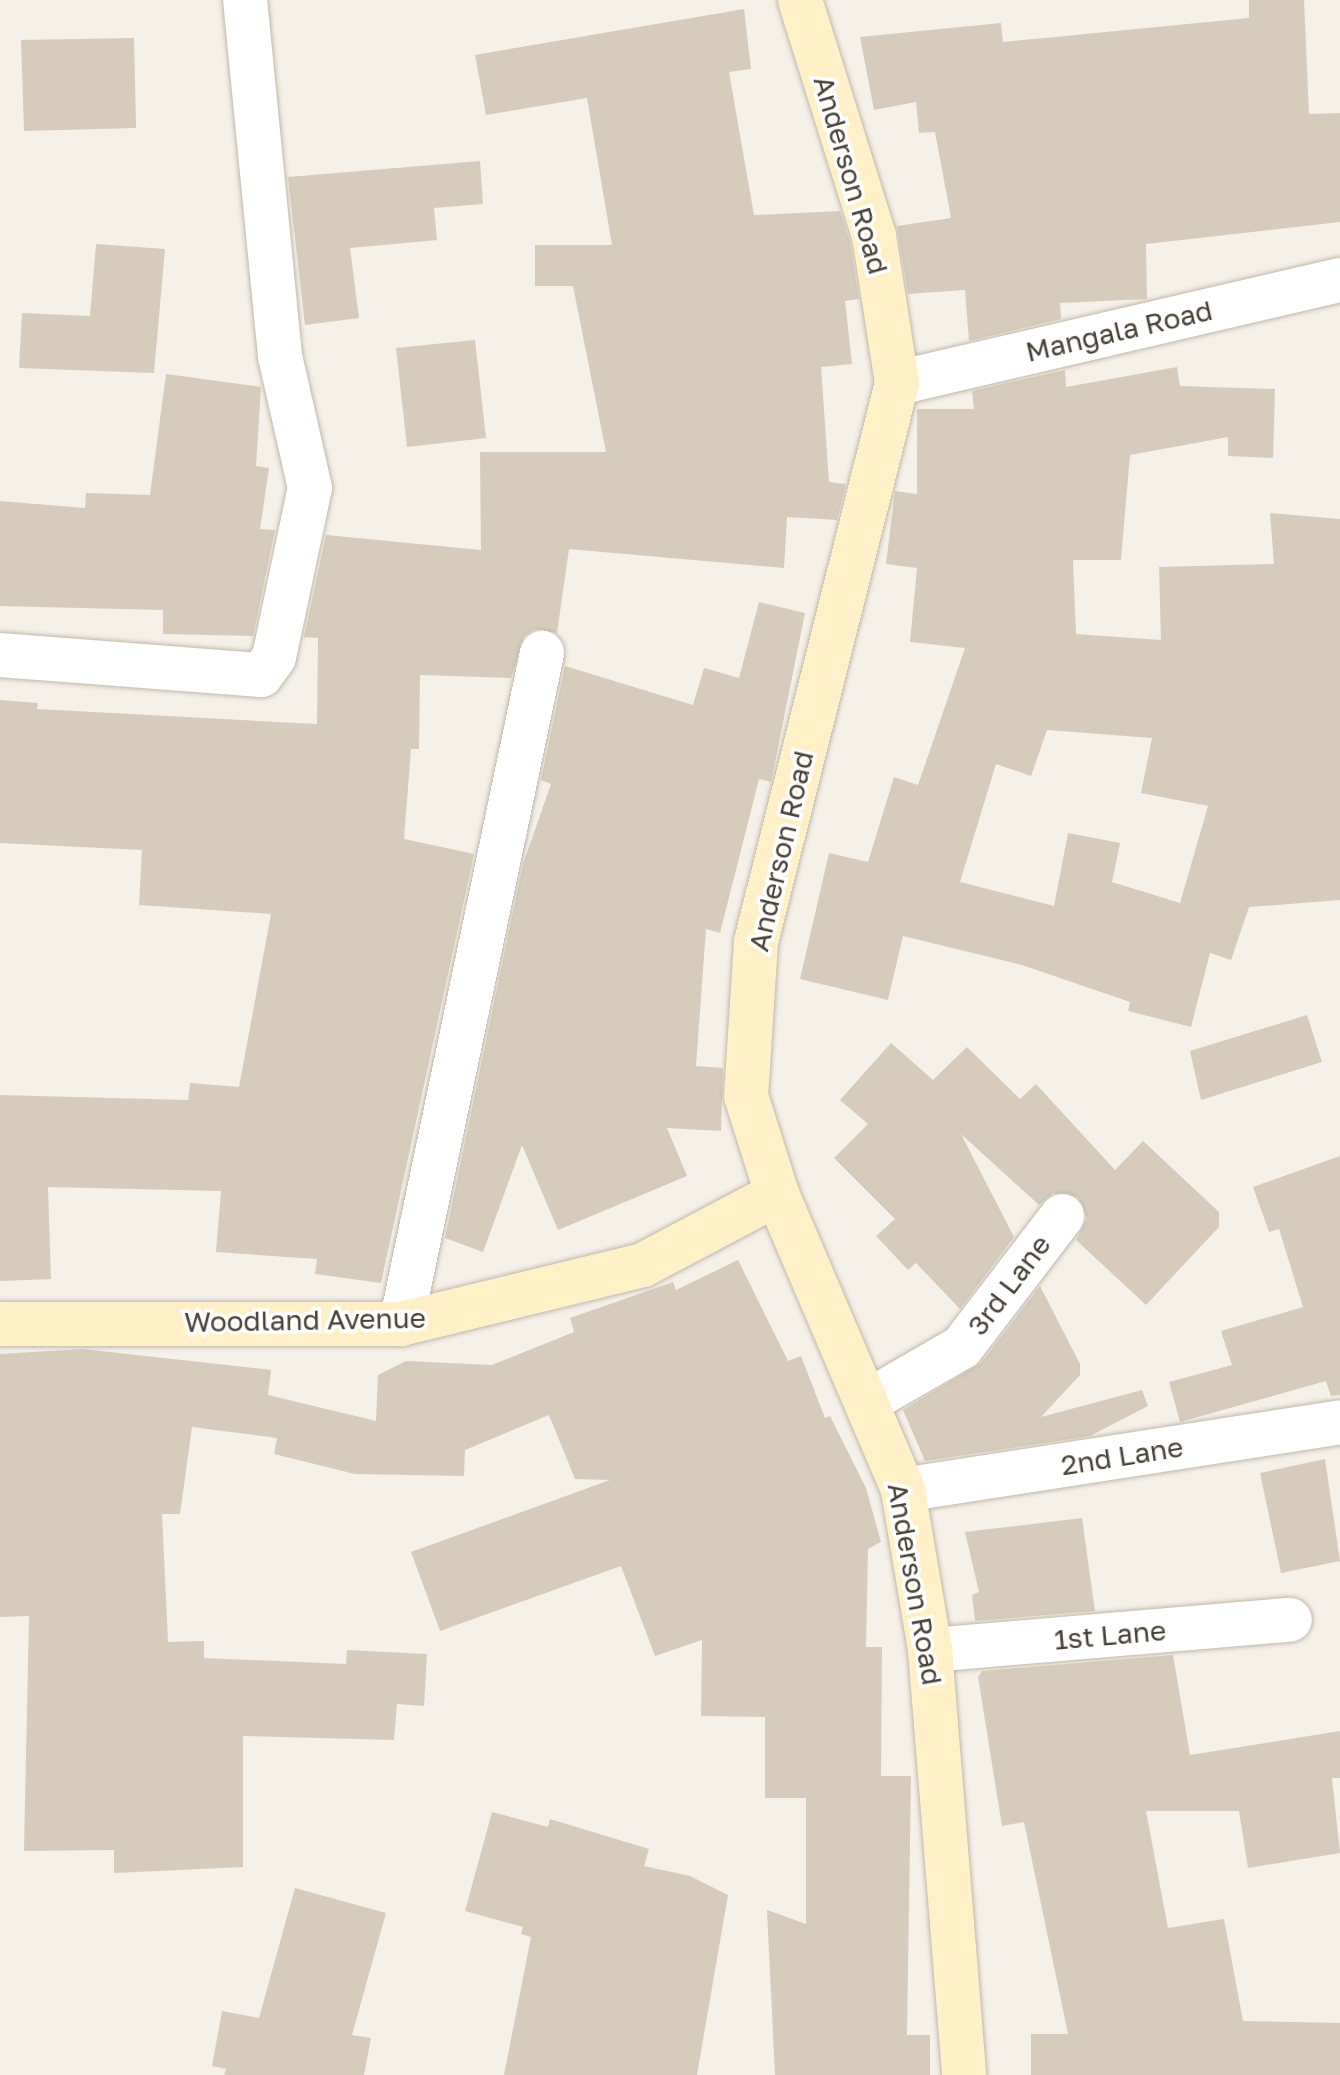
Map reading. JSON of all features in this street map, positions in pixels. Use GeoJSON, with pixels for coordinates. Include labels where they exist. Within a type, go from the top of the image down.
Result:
{"type":"FeatureCollection","features":[{"type":"Feature","properties":{"kind":"main road","name":"Anderson Road"},"geometry":{"type":"LineString","coordinates":[[800,0],[874,236],[897,383],[756,942],[746,1096],[777,1194],[870,1400],[903,1490],[930,1650],[964,2075]]}},
{"type":"Feature","properties":{"kind":"main road","name":"Woodland Avenue"},"geometry":{"type":"LineString","coordinates":[[0,1324],[401,1324],[643,1265],[777,1194]]}},
{"type":"Feature","properties":{"kind":"street"},"geometry":{"type":"LineString","coordinates":[[0,655],[261,675],[274,657],[310,488],[280,356],[254,0]]}},
{"type":"Feature","properties":{"kind":"street","name":"Mangala Road"},"geometry":{"type":"LineString","coordinates":[[897,383],[1340,280]]}},
{"type":"Feature","properties":{"kind":"street"},"geometry":{"type":"LineString","coordinates":[[401,1324],[542,653]]}},
{"type":"Feature","properties":{"kind":"street","name":"3rd Lane"},"geometry":{"type":"LineString","coordinates":[[870,1400],[962,1347],[1062,1216]]}},
{"type":"Feature","properties":{"kind":"street","name":"2nd Lane"},"geometry":{"type":"LineString","coordinates":[[903,1490],[1340,1422]]}},
{"type":"Feature","properties":{"kind":"street","name":"1st Lane"},"geometry":{"type":"LineString","coordinates":[[930,1650],[1290,1620]]}},
{"type":"Feature","properties":{"kind":"building"},"geometry":{"type":"Polygon","coordinates":[[[1249,0],[1304,0],[1309,114],[1340,113],[1340,222],[1146,244],[1147,299],[1060,303],[1061,319],[969,341],[965,290],[908,294],[897,226],[951,218],[935,132],[919,133],[916,102],[874,110],[860,37],[1001,23],[1003,42],[1249,18],[1249,0]]]}},
{"type":"Feature","properties":{"kind":"building"},"geometry":{"type":"Polygon","coordinates":[[[744,9],[751,69],[729,72],[754,215],[840,211],[850,242],[859,299],[845,301],[852,364],[821,367],[829,482],[846,484],[837,520],[787,517],[784,568],[569,549],[557,633],[535,629],[524,636],[511,678],[420,675],[419,749],[411,749],[404,839],[474,854],[381,1283],[315,1274],[317,1259],[216,1252],[221,1191],[48,1187],[51,1279],[0,1281],[0,1095],[188,1100],[190,1083],[239,1087],[271,914],[139,905],[142,850],[0,843],[0,700],[38,703],[37,709],[317,724],[318,638],[304,637],[326,535],[481,550],[480,452],[606,452],[573,286],[535,286],[535,245],[612,245],[587,98],[486,115],[475,55],[744,9]]]}},
{"type":"Feature","properties":{"kind":"building"},"geometry":{"type":"Polygon","coordinates":[[[134,38],[136,128],[24,131],[21,40],[134,38]]]}},
{"type":"Feature","properties":{"kind":"building"},"geometry":{"type":"Polygon","coordinates":[[[480,161],[483,204],[434,208],[437,240],[350,248],[359,318],[305,325],[288,177],[480,161]]]}},
{"type":"Feature","properties":{"kind":"building"},"geometry":{"type":"Polygon","coordinates":[[[96,244],[165,249],[154,373],[19,368],[22,313],[90,316],[96,244]]]}},
{"type":"Feature","properties":{"kind":"building"},"geometry":{"type":"Polygon","coordinates":[[[475,340],[486,438],[407,447],[396,348],[475,340]]]}},
{"type":"Feature","properties":{"kind":"building"},"geometry":{"type":"Polygon","coordinates":[[[1177,367],[1180,386],[1275,389],[1273,458],[1228,456],[1228,437],[1130,455],[1121,560],[1073,560],[1076,634],[1161,640],[1159,567],[1274,564],[1270,513],[1340,519],[1340,900],[1249,907],[1231,960],[1210,953],[1191,1027],[1128,1011],[1130,1002],[1022,965],[903,936],[888,1000],[800,979],[829,853],[868,862],[894,777],[918,785],[965,648],[910,642],[917,568],[886,564],[895,491],[917,494],[917,409],[974,409],[972,391],[1065,370],[1066,387],[1177,367]],[[1047,730],[1031,776],[996,764],[960,882],[1054,906],[1068,833],[1120,843],[1112,882],[1180,903],[1208,806],[1141,793],[1152,738],[1047,730]]]}},
{"type":"Feature","properties":{"kind":"building"},"geometry":{"type":"Polygon","coordinates":[[[166,374],[261,387],[256,466],[269,468],[260,529],[275,530],[253,636],[163,634],[163,610],[0,606],[0,501],[85,508],[86,493],[150,495],[166,374]]]}},
{"type":"Feature","properties":{"kind":"building"},"geometry":{"type":"Polygon","coordinates":[[[759,602],[805,613],[771,782],[759,779],[720,933],[706,929],[696,1066],[723,1068],[721,1131],[667,1128],[687,1176],[558,1230],[522,1145],[483,1252],[445,1238],[523,864],[551,784],[541,780],[565,666],[693,705],[704,668],[739,678],[759,602]]]}},
{"type":"Feature","properties":{"kind":"building"},"geometry":{"type":"Polygon","coordinates":[[[1307,1015],[1322,1062],[1201,1100],[1190,1051],[1307,1015]]]}},
{"type":"Feature","properties":{"kind":"building"},"geometry":{"type":"Polygon","coordinates":[[[891,1043],[933,1080],[967,1047],[1020,1099],[1036,1084],[1115,1170],[1143,1141],[1219,1212],[1219,1227],[1146,1305],[1076,1240],[1087,1218],[1078,1197],[1053,1193],[1039,1205],[961,1134],[1014,1237],[960,1309],[916,1263],[908,1270],[876,1236],[895,1219],[834,1158],[868,1124],[840,1100],[891,1043]]]}},
{"type":"Feature","properties":{"kind":"building"},"geometry":{"type":"Polygon","coordinates":[[[1340,1156],[1340,1395],[1331,1396],[1326,1381],[1180,1422],[1169,1382],[1232,1365],[1221,1331],[1303,1307],[1279,1229],[1269,1232],[1253,1187],[1340,1156]]]}},
{"type":"Feature","properties":{"kind":"building"},"geometry":{"type":"Polygon","coordinates":[[[738,1260],[788,1361],[801,1356],[825,1418],[830,1416],[866,1488],[881,1542],[868,1549],[866,1647],[882,1647],[881,1776],[911,1776],[907,2035],[930,2035],[930,2075],[775,2075],[767,1910],[806,1924],[806,1798],[765,1798],[765,1717],[701,1716],[702,1640],[655,1656],[621,1566],[440,1631],[411,1552],[610,1480],[575,1479],[549,1415],[465,1450],[464,1476],[355,1474],[274,1454],[277,1438],[192,1427],[180,1514],[162,1514],[168,1642],[204,1641],[204,1658],[346,1664],[347,1650],[427,1654],[424,1706],[397,1704],[394,1740],[243,1736],[243,1867],[114,1873],[114,1850],[24,1851],[29,1616],[0,1617],[0,1354],[82,1349],[271,1370],[268,1395],[376,1421],[378,1375],[406,1361],[492,1365],[574,1332],[570,1318],[673,1282],[676,1290],[738,1260]]]}},
{"type":"Feature","properties":{"kind":"building"},"geometry":{"type":"Polygon","coordinates":[[[1040,1286],[1080,1364],[1080,1375],[1041,1417],[1142,1390],[1148,1406],[1090,1436],[925,1461],[903,1410],[981,1363],[1040,1286]]]}},
{"type":"Feature","properties":{"kind":"building"},"geometry":{"type":"Polygon","coordinates":[[[1325,1459],[1340,1561],[1281,1573],[1260,1473],[1325,1459]]]}},
{"type":"Feature","properties":{"kind":"building"},"geometry":{"type":"Polygon","coordinates":[[[1082,1518],[1095,1611],[975,1621],[972,1595],[979,1592],[965,1532],[1082,1518]]]}},
{"type":"Feature","properties":{"kind":"building"},"geometry":{"type":"Polygon","coordinates":[[[1173,1655],[1190,1755],[1340,1731],[1340,1778],[1332,1778],[1340,1853],[1248,1868],[1239,1811],[1146,1811],[1168,1928],[1224,1919],[1243,2021],[1340,2023],[1340,2075],[1031,2075],[1031,2034],[1068,2034],[1024,1822],[1002,1826],[978,1677],[982,1671],[1173,1655]]]}},
{"type":"Feature","properties":{"kind":"building"},"geometry":{"type":"Polygon","coordinates":[[[492,1812],[548,1827],[550,1819],[649,1849],[644,1866],[690,1876],[728,1895],[697,2075],[504,2075],[531,1937],[521,1934],[523,1927],[465,1911],[492,1812]]]}},
{"type":"Feature","properties":{"kind":"building"},"geometry":{"type":"Polygon","coordinates":[[[295,1888],[386,1913],[352,2035],[371,2038],[364,2075],[224,2075],[226,2069],[212,2066],[222,2011],[259,2018],[295,1888]]]}}]}
